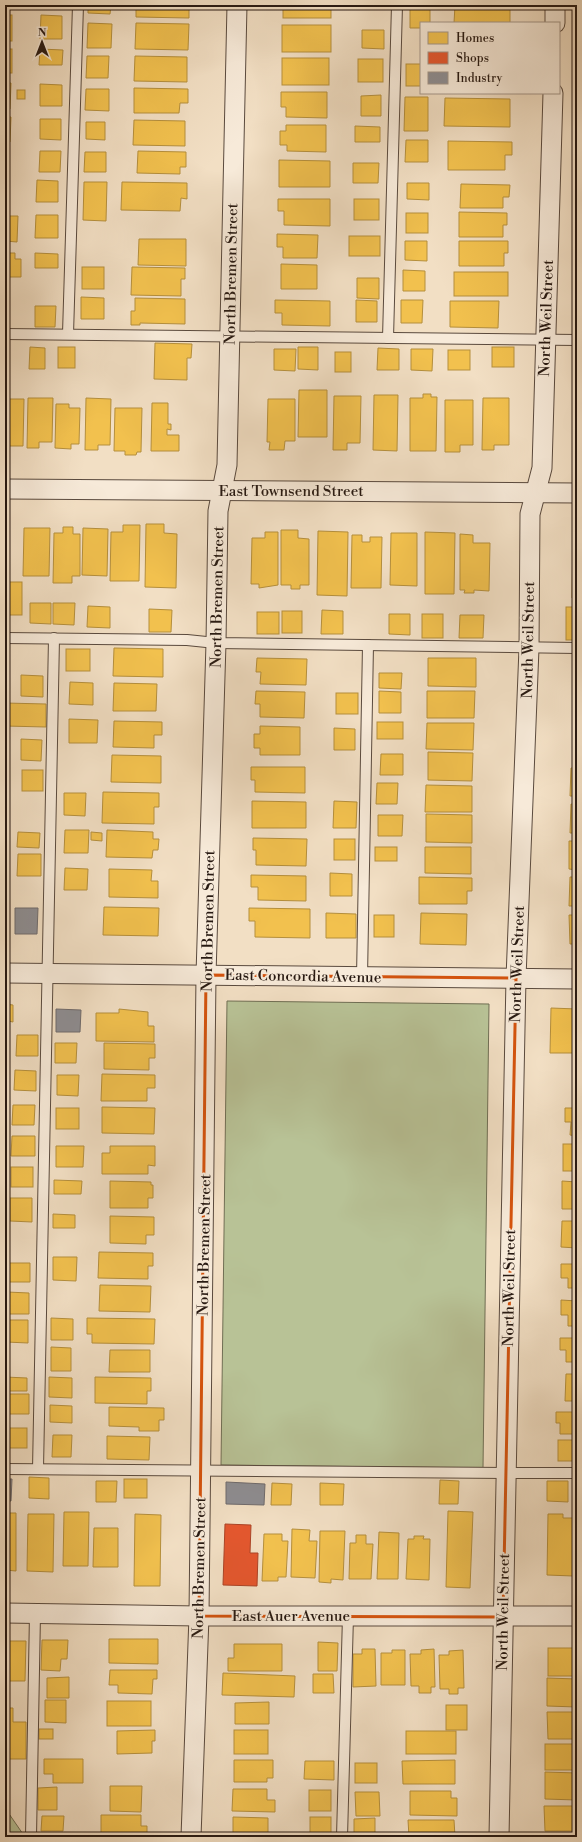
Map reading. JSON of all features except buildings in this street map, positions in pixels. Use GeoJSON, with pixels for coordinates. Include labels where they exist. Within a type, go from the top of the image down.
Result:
{"type":"FeatureCollection","features":[{"type":"Feature","properties":{"kind":"street","name":"North Bremen Street"},"geometry":{"type":"LineString","coordinates":[[191,1837],[199,1616],[202,1470],[206,975],[216,643],[218,511],[227,465],[237,5]]}},
{"type":"Feature","properties":{"kind":"street"},"geometry":{"type":"LineString","coordinates":[[555,5],[555,22]]}},
{"type":"Feature","properties":{"kind":"street","name":"North Weil Street"},"geometry":{"type":"LineString","coordinates":[[499,1837],[516,978],[528,648],[530,514],[542,468],[553,94]]}},
{"type":"Feature","properties":{"kind":"street","name":"East Townsend Street"},"geometry":{"type":"LineString","coordinates":[[5,489],[577,493]]}},
{"type":"Feature","properties":{"kind":"street","name":"East Concordia Avenue"},"geometry":{"type":"LineString","coordinates":[[5,973],[577,979]]}},
{"type":"Feature","properties":{"kind":"street","name":"East Auer Avenue"},"geometry":{"type":"LineString","coordinates":[[5,1612],[199,1616],[577,1616]]}},
{"type":"Feature","properties":{"kind":"lane"},"geometry":{"type":"LineString","coordinates":[[68,334],[78,5]]}},
{"type":"Feature","properties":{"kind":"lane"},"geometry":{"type":"LineString","coordinates":[[388,338],[398,5]]}},
{"type":"Feature","properties":{"kind":"lane"},"geometry":{"type":"LineString","coordinates":[[5,334],[577,340]]}},
{"type":"Feature","properties":{"kind":"lane"},"geometry":{"type":"LineString","coordinates":[[5,638],[187,640],[216,643],[577,648]]}},
{"type":"Feature","properties":{"kind":"lane"},"geometry":{"type":"LineString","coordinates":[[38,1469],[46,974],[54,638]]}},
{"type":"Feature","properties":{"kind":"lane"},"geometry":{"type":"LineString","coordinates":[[362,977],[368,645]]}},
{"type":"Feature","properties":{"kind":"lane"},"geometry":{"type":"LineString","coordinates":[[5,1469],[506,1473],[577,1472]]}},
{"type":"Feature","properties":{"kind":"lane"},"geometry":{"type":"LineString","coordinates":[[31,1837],[35,1613]]}},
{"type":"Feature","properties":{"kind":"lane"},"geometry":{"type":"LineString","coordinates":[[342,1837],[348,1616]]}},
{"type":"Feature","properties":{"kind":"highlighted area"},"geometry":{"type":"Polygon","coordinates":[[[206,975],[516,978],[503,1617],[199,1616],[206,975]]]}},
{"type":"Feature","properties":{"kind":"green space"},"geometry":{"type":"Polygon","coordinates":[[[227,1001],[489,1004],[483,1468],[221,1465],[227,1001]]]}},
{"type":"Feature","properties":{"kind":"green space"},"geometry":{"type":"Polygon","coordinates":[[[5,1808],[25,1837],[5,1837],[5,1808]]]}}]}
